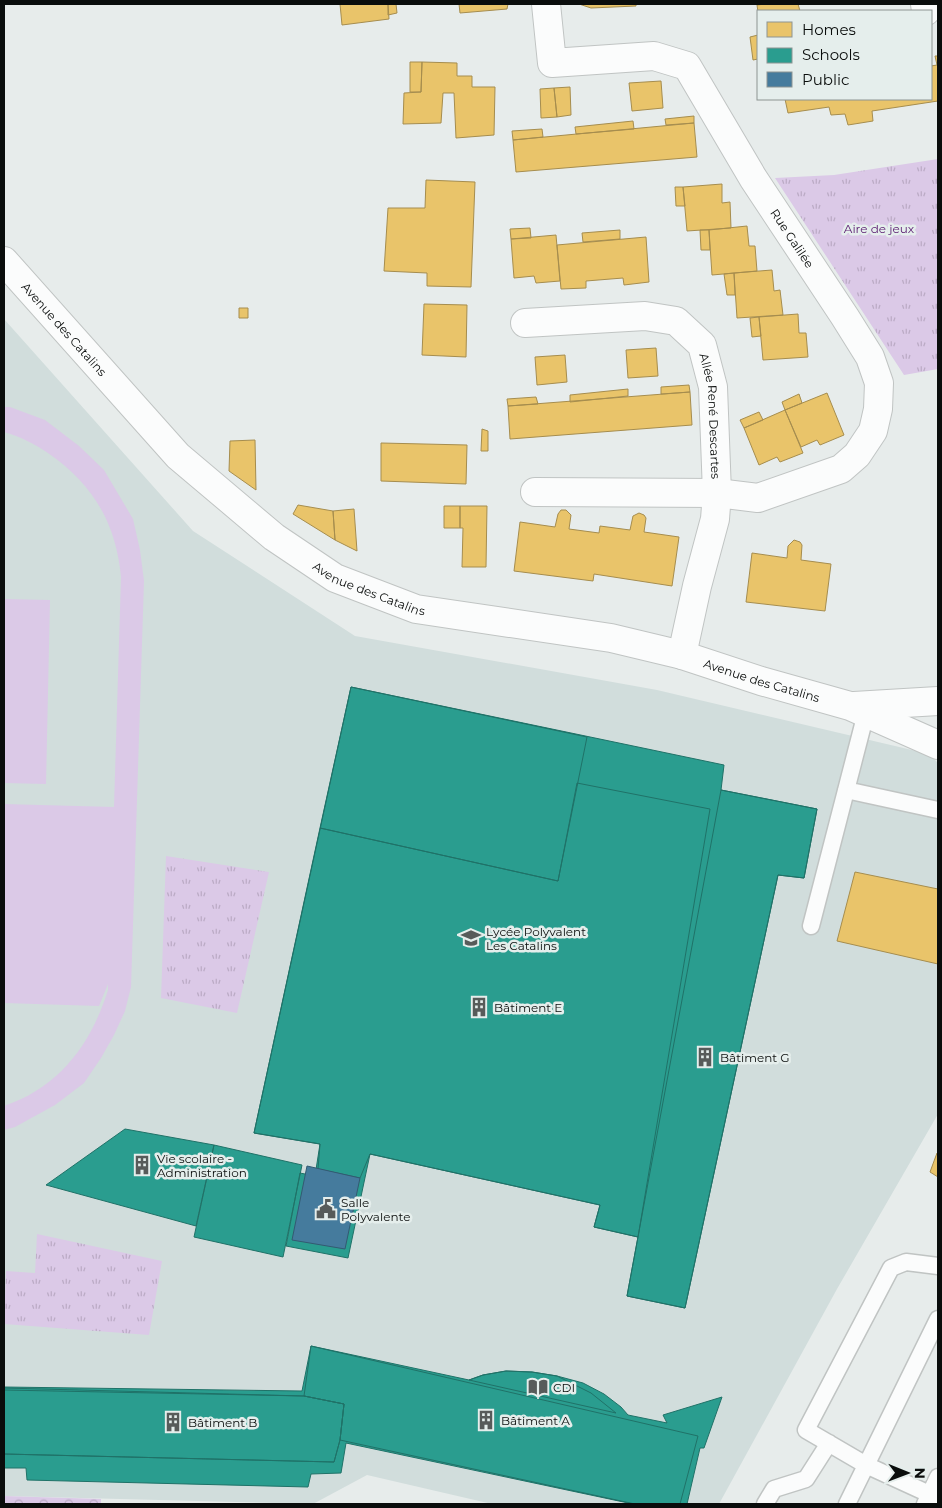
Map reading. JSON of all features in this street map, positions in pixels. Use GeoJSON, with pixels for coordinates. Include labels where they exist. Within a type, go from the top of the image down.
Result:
{"type":"FeatureCollection","features":[{"type":"Feature","properties":{"kind":"street","name":"Rue Galilée"},"geometry":{"type":"LineString","coordinates":[[535,492],[717,493],[758,498],[841,469],[852,460],[873,431],[878,409],[879,383],[870,357],[753,178],[687,66],[654,56],[552,63],[546,4]]}},
{"type":"Feature","properties":{"kind":"street","name":"Avenue des Catalins"},"geometry":{"type":"LineString","coordinates":[[4,261],[178,456],[274,537],[334,578],[416,609],[611,638],[682,655],[761,681],[858,709],[938,745]]}},
{"type":"Feature","properties":{"kind":"street","name":"Allée René Descartes"},"geometry":{"type":"LineString","coordinates":[[525,323],[646,316],[676,321],[702,345],[712,387],[717,493]]}},
{"type":"Feature","properties":{"kind":"street"},"geometry":{"type":"LineString","coordinates":[[682,655],[697,586],[715,519],[717,493]]}},
{"type":"Feature","properties":{"kind":"street","name":"Avenue des Catalins"},"geometry":{"type":"LineString","coordinates":[[858,709],[938,701]]}},
{"type":"Feature","properties":{"kind":"lane"},"geometry":{"type":"LineString","coordinates":[[811,926],[846,790],[858,709]]}},
{"type":"Feature","properties":{"kind":"lane"},"geometry":{"type":"LineString","coordinates":[[846,790],[938,810]]}},
{"type":"Feature","properties":{"kind":"lane"},"geometry":{"type":"LineString","coordinates":[[938,1266],[906,1262],[891,1268],[806,1430],[866,1465],[931,1498],[938,1477]]}},
{"type":"Feature","properties":{"kind":"lane"},"geometry":{"type":"LineString","coordinates":[[847,1504],[938,1319]]}},
{"type":"Feature","properties":{"kind":"lane"},"geometry":{"type":"LineString","coordinates":[[766,1504],[774,1489],[806,1479],[829,1444]]}},
{"type":"Feature","properties":{"kind":"shaded area","name":"Lycée Polyvalent Les Catalins"},"geometry":{"type":"Polygon","coordinates":[[[4,319],[193,531],[355,636],[657,690],[929,754],[938,763],[938,1114],[837,1289],[719,1504],[492,1504],[367,1475],[313,1504],[4,1496],[4,319]]]}},
{"type":"Feature","properties":{"kind":"green space","name":"Aire de jeux"},"geometry":{"type":"Polygon","coordinates":[[[938,159],[938,369],[904,375],[775,178],[834,175],[938,159]]]}},
{"type":"Feature","properties":{"kind":"green space"},"geometry":{"type":"Polygon","coordinates":[[[4,407],[10,407],[45,420],[79,446],[104,470],[133,519],[144,581],[131,987],[125,1011],[101,1058],[84,1083],[55,1105],[15,1127],[4,1130],[4,1106],[24,1098],[41,1087],[71,1061],[92,1028],[108,990],[108,984],[99,1006],[4,1003],[4,804],[114,807],[121,577],[114,539],[100,506],[78,478],[64,465],[38,446],[4,432],[4,407]]]}},
{"type":"Feature","properties":{"kind":"green space"},"geometry":{"type":"Polygon","coordinates":[[[4,599],[50,600],[46,784],[4,783],[4,599]]]}},
{"type":"Feature","properties":{"kind":"green space"},"geometry":{"type":"Polygon","coordinates":[[[166,856],[269,872],[237,1013],[161,998],[166,856]]]}},
{"type":"Feature","properties":{"kind":"green space"},"geometry":{"type":"Polygon","coordinates":[[[37,1234],[162,1261],[149,1335],[4,1324],[6,1271],[35,1273],[37,1234]]]}},
{"type":"Feature","properties":{"kind":"green space"},"geometry":{"type":"Polygon","coordinates":[[[4,1496],[101,1499],[101,1504],[4,1504],[4,1496]]]}},
{"type":"Feature","properties":{"kind":"building: Homes"},"geometry":{"type":"Polygon","coordinates":[[[340,4],[388,4],[389,19],[342,25],[340,4]]]}},
{"type":"Feature","properties":{"kind":"building: Homes"},"geometry":{"type":"Polygon","coordinates":[[[388,4],[396,4],[397,13],[388,15],[388,4]]]}},
{"type":"Feature","properties":{"kind":"building: Homes"},"geometry":{"type":"Polygon","coordinates":[[[459,4],[508,4],[507,9],[460,13],[459,4]]]}},
{"type":"Feature","properties":{"kind":"building: Homes"},"geometry":{"type":"Polygon","coordinates":[[[579,4],[636,4],[636,6],[591,8],[579,4]]]}},
{"type":"Feature","properties":{"kind":"building: Homes"},"geometry":{"type":"Polygon","coordinates":[[[798,4],[800,10],[758,10],[757,5],[798,4]]]}},
{"type":"Feature","properties":{"kind":"building: Homes"},"geometry":{"type":"Polygon","coordinates":[[[757,35],[757,59],[753,60],[750,37],[757,35]]]}},
{"type":"Feature","properties":{"kind":"building: Homes"},"geometry":{"type":"Polygon","coordinates":[[[935,56],[938,56],[938,101],[872,111],[873,121],[848,125],[845,114],[831,115],[829,107],[788,113],[785,100],[932,100],[932,66],[937,65],[935,56]]]}},
{"type":"Feature","properties":{"kind":"building: Homes"},"geometry":{"type":"Polygon","coordinates":[[[410,62],[422,62],[421,92],[410,92],[410,62]]]}},
{"type":"Feature","properties":{"kind":"building: Homes"},"geometry":{"type":"Polygon","coordinates":[[[422,62],[457,63],[457,76],[472,76],[472,87],[495,87],[494,135],[456,138],[454,93],[443,93],[441,123],[403,124],[404,93],[421,92],[422,62]]]}},
{"type":"Feature","properties":{"kind":"building: Homes"},"geometry":{"type":"Polygon","coordinates":[[[661,81],[663,108],[632,111],[629,83],[661,81]]]}},
{"type":"Feature","properties":{"kind":"building: Homes"},"geometry":{"type":"Polygon","coordinates":[[[570,87],[571,115],[557,117],[554,88],[570,87]]]}},
{"type":"Feature","properties":{"kind":"building: Homes"},"geometry":{"type":"Polygon","coordinates":[[[554,88],[557,117],[541,118],[540,89],[554,88]]]}},
{"type":"Feature","properties":{"kind":"building: Homes"},"geometry":{"type":"Polygon","coordinates":[[[694,116],[694,123],[666,125],[665,119],[694,116]]]}},
{"type":"Feature","properties":{"kind":"building: Homes"},"geometry":{"type":"Polygon","coordinates":[[[633,121],[634,129],[576,134],[575,127],[633,121]]]}},
{"type":"Feature","properties":{"kind":"building: Homes"},"geometry":{"type":"Polygon","coordinates":[[[694,123],[697,157],[516,172],[513,140],[694,123]]]}},
{"type":"Feature","properties":{"kind":"building: Homes"},"geometry":{"type":"Polygon","coordinates":[[[542,129],[543,137],[513,140],[512,131],[542,129]]]}},
{"type":"Feature","properties":{"kind":"building: Homes"},"geometry":{"type":"Polygon","coordinates":[[[426,180],[475,182],[471,287],[427,286],[427,273],[384,271],[388,208],[425,208],[426,180]]]}},
{"type":"Feature","properties":{"kind":"building: Homes"},"geometry":{"type":"Polygon","coordinates":[[[722,184],[722,203],[730,202],[731,228],[687,231],[683,187],[722,184]]]}},
{"type":"Feature","properties":{"kind":"building: Homes"},"geometry":{"type":"Polygon","coordinates":[[[675,187],[683,187],[685,206],[676,206],[675,187]]]}},
{"type":"Feature","properties":{"kind":"building: Homes"},"geometry":{"type":"Polygon","coordinates":[[[747,226],[749,246],[755,246],[757,271],[712,275],[709,230],[747,226]]]}},
{"type":"Feature","properties":{"kind":"building: Homes"},"geometry":{"type":"Polygon","coordinates":[[[530,228],[531,238],[511,239],[510,229],[530,228]]]}},
{"type":"Feature","properties":{"kind":"building: Homes"},"geometry":{"type":"Polygon","coordinates":[[[620,230],[620,239],[583,242],[582,233],[620,230]]]}},
{"type":"Feature","properties":{"kind":"building: Homes"},"geometry":{"type":"Polygon","coordinates":[[[700,230],[709,230],[710,250],[701,250],[700,230]]]}},
{"type":"Feature","properties":{"kind":"building: Homes"},"geometry":{"type":"Polygon","coordinates":[[[556,235],[560,281],[536,283],[534,276],[514,278],[511,239],[556,235]]]}},
{"type":"Feature","properties":{"kind":"building: Homes"},"geometry":{"type":"Polygon","coordinates":[[[646,237],[649,282],[624,285],[623,278],[586,281],[586,288],[561,289],[557,245],[646,237]]]}},
{"type":"Feature","properties":{"kind":"building: Homes"},"geometry":{"type":"Polygon","coordinates":[[[772,270],[774,291],[780,290],[783,315],[737,318],[734,273],[772,270]]]}},
{"type":"Feature","properties":{"kind":"building: Homes"},"geometry":{"type":"Polygon","coordinates":[[[734,273],[735,295],[727,295],[724,274],[734,273]]]}},
{"type":"Feature","properties":{"kind":"building: Homes"},"geometry":{"type":"Polygon","coordinates":[[[424,304],[467,305],[466,357],[422,355],[424,304]]]}},
{"type":"Feature","properties":{"kind":"building: Homes"},"geometry":{"type":"Polygon","coordinates":[[[239,308],[248,308],[248,318],[239,318],[239,308]]]}},
{"type":"Feature","properties":{"kind":"building: Homes"},"geometry":{"type":"Polygon","coordinates":[[[798,314],[799,333],[806,333],[808,357],[763,360],[759,317],[798,314]]]}},
{"type":"Feature","properties":{"kind":"building: Homes"},"geometry":{"type":"Polygon","coordinates":[[[759,317],[761,336],[752,337],[750,318],[759,317]]]}},
{"type":"Feature","properties":{"kind":"building: Homes"},"geometry":{"type":"Polygon","coordinates":[[[656,348],[658,376],[628,378],[626,350],[656,348]]]}},
{"type":"Feature","properties":{"kind":"building: Homes"},"geometry":{"type":"Polygon","coordinates":[[[565,355],[567,382],[537,385],[535,357],[565,355]]]}},
{"type":"Feature","properties":{"kind":"building: Homes"},"geometry":{"type":"Polygon","coordinates":[[[689,385],[690,392],[661,394],[661,387],[689,385]]]}},
{"type":"Feature","properties":{"kind":"building: Homes"},"geometry":{"type":"Polygon","coordinates":[[[628,389],[628,396],[570,402],[570,395],[628,389]]]}},
{"type":"Feature","properties":{"kind":"building: Homes"},"geometry":{"type":"Polygon","coordinates":[[[690,392],[692,425],[510,439],[508,406],[690,392]]]}},
{"type":"Feature","properties":{"kind":"building: Homes"},"geometry":{"type":"Polygon","coordinates":[[[827,393],[844,435],[820,445],[817,440],[801,447],[785,410],[827,393]]]}},
{"type":"Feature","properties":{"kind":"building: Homes"},"geometry":{"type":"Polygon","coordinates":[[[799,394],[802,403],[785,410],[782,402],[799,394]]]}},
{"type":"Feature","properties":{"kind":"building: Homes"},"geometry":{"type":"Polygon","coordinates":[[[536,397],[538,404],[508,406],[507,399],[536,397]]]}},
{"type":"Feature","properties":{"kind":"building: Homes"},"geometry":{"type":"Polygon","coordinates":[[[785,410],[803,453],[780,462],[777,457],[759,465],[744,428],[785,410]]]}},
{"type":"Feature","properties":{"kind":"building: Homes"},"geometry":{"type":"Polygon","coordinates":[[[759,412],[763,420],[744,428],[740,420],[759,412]]]}},
{"type":"Feature","properties":{"kind":"building: Homes"},"geometry":{"type":"Polygon","coordinates":[[[482,429],[488,431],[488,451],[481,451],[482,429]]]}},
{"type":"Feature","properties":{"kind":"building: Homes"},"geometry":{"type":"Polygon","coordinates":[[[255,440],[256,490],[229,471],[230,441],[255,440]]]}},
{"type":"Feature","properties":{"kind":"building: Homes"},"geometry":{"type":"Polygon","coordinates":[[[381,443],[467,445],[466,484],[381,481],[381,443]]]}},
{"type":"Feature","properties":{"kind":"building: Homes"},"geometry":{"type":"Polygon","coordinates":[[[298,505],[333,511],[335,540],[293,514],[298,505]]]}},
{"type":"Feature","properties":{"kind":"building: Homes"},"geometry":{"type":"Polygon","coordinates":[[[444,506],[460,506],[460,528],[444,528],[444,506]]]}},
{"type":"Feature","properties":{"kind":"building: Homes"},"geometry":{"type":"Polygon","coordinates":[[[460,506],[487,506],[486,567],[462,567],[463,528],[460,528],[460,506]]]}},
{"type":"Feature","properties":{"kind":"building: Homes"},"geometry":{"type":"Polygon","coordinates":[[[354,509],[357,551],[335,540],[333,511],[354,509]]]}},
{"type":"Feature","properties":{"kind":"building: Homes"},"geometry":{"type":"Polygon","coordinates":[[[561,510],[566,510],[571,515],[569,529],[599,533],[600,526],[630,530],[633,516],[639,513],[646,518],[644,532],[679,537],[672,586],[594,574],[593,581],[514,571],[520,522],[555,527],[561,510]]]}},
{"type":"Feature","properties":{"kind":"building: Homes"},"geometry":{"type":"Polygon","coordinates":[[[794,540],[802,545],[801,560],[831,564],[825,611],[746,602],[752,553],[787,558],[788,546],[794,540]]]}},
{"type":"Feature","properties":{"kind":"building: Homes"},"geometry":{"type":"Polygon","coordinates":[[[855,872],[938,889],[938,964],[837,941],[855,872]]]}},
{"type":"Feature","properties":{"kind":"building: Homes"},"geometry":{"type":"Polygon","coordinates":[[[938,1154],[938,1177],[930,1172],[938,1154]]]}},
{"type":"Feature","properties":{"kind":"building: Schools","name":"Bâtiment E"},"geometry":{"type":"Polygon","coordinates":[[[351,687],[724,765],[721,790],[817,809],[804,878],[778,875],[685,1308],[627,1296],[638,1237],[594,1227],[600,1205],[370,1154],[348,1258],[286,1246],[300,1173],[315,1176],[320,1144],[254,1133],[351,687]]]}},
{"type":"Feature","properties":{"kind":"building: Schools"},"geometry":{"type":"Polygon","coordinates":[[[351,687],[587,737],[558,881],[320,828],[351,687]]]}},
{"type":"Feature","properties":{"kind":"building: Schools","name":"Bâtiment E"},"geometry":{"type":"Polygon","coordinates":[[[577,783],[710,809],[638,1237],[594,1227],[600,1205],[370,1154],[360,1178],[318,1169],[320,1144],[254,1133],[320,828],[558,881],[577,783]]]}},
{"type":"Feature","properties":{"kind":"building: Schools","name":"Bâtiment G"},"geometry":{"type":"Polygon","coordinates":[[[721,790],[817,809],[804,878],[778,875],[685,1308],[627,1296],[721,790]]]}},
{"type":"Feature","properties":{"kind":"building: Schools","name":"Vie scolaire - Administration"},"geometry":{"type":"Polygon","coordinates":[[[125,1129],[214,1145],[196,1226],[46,1185],[125,1129]]]}},
{"type":"Feature","properties":{"kind":"building: Schools"},"geometry":{"type":"Polygon","coordinates":[[[214,1145],[302,1165],[283,1257],[194,1237],[214,1145]]]}},
{"type":"Feature","properties":{"kind":"building: Schools"},"geometry":{"type":"Polygon","coordinates":[[[311,1346],[469,1380],[483,1375],[506,1371],[532,1372],[557,1376],[583,1383],[604,1394],[628,1415],[667,1423],[663,1415],[722,1397],[704,1448],[700,1448],[687,1504],[633,1504],[346,1443],[341,1473],[311,1474],[308,1487],[27,1480],[26,1468],[4,1468],[4,1387],[302,1391],[311,1346]]]}},
{"type":"Feature","properties":{"kind":"building: Schools","name":"Bâtiment A"},"geometry":{"type":"Polygon","coordinates":[[[311,1346],[698,1436],[680,1504],[635,1504],[340,1440],[344,1404],[304,1396],[311,1346]]]}},
{"type":"Feature","properties":{"kind":"building: Schools","name":"CDI"},"geometry":{"type":"Polygon","coordinates":[[[506,1371],[532,1372],[557,1376],[591,1393],[616,1413],[469,1380],[483,1375],[506,1371]]]}},
{"type":"Feature","properties":{"kind":"building: Schools","name":"Bâtiment B"},"geometry":{"type":"Polygon","coordinates":[[[4,1388],[304,1396],[344,1404],[340,1440],[334,1462],[4,1454],[4,1388]]]}},
{"type":"Feature","properties":{"kind":"building: Schools","name":"Bâtiment B"},"geometry":{"type":"Polygon","coordinates":[[[4,1390],[304,1396],[344,1404],[340,1440],[334,1462],[4,1454],[4,1390]]]}},
{"type":"Feature","properties":{"kind":"building: Public","name":"Salle Polyvalente"},"geometry":{"type":"Polygon","coordinates":[[[307,1166],[360,1178],[345,1249],[292,1240],[307,1166]]]}},
{"type":"Feature","properties":{"kind":"place","name":"Lycée Polyvalent Les Catalins"},"geometry":{"type":"Point","coordinates":[471,938]}},
{"type":"Feature","properties":{"kind":"place","name":"Bâtiment E"},"geometry":{"type":"Point","coordinates":[479,1007]}},
{"type":"Feature","properties":{"kind":"place","name":"Bâtiment G"},"geometry":{"type":"Point","coordinates":[705,1057]}},
{"type":"Feature","properties":{"kind":"place","name":"Vie scolaire - Administration"},"geometry":{"type":"Point","coordinates":[142,1165]}},
{"type":"Feature","properties":{"kind":"place","name":"Salle Polyvalente"},"geometry":{"type":"Point","coordinates":[326,1209]}},
{"type":"Feature","properties":{"kind":"place","name":"CDI"},"geometry":{"type":"Point","coordinates":[538,1387]}},
{"type":"Feature","properties":{"kind":"place","name":"Bâtiment A"},"geometry":{"type":"Point","coordinates":[486,1420]}},
{"type":"Feature","properties":{"kind":"place","name":"Bâtiment B"},"geometry":{"type":"Point","coordinates":[173,1422]}}]}
